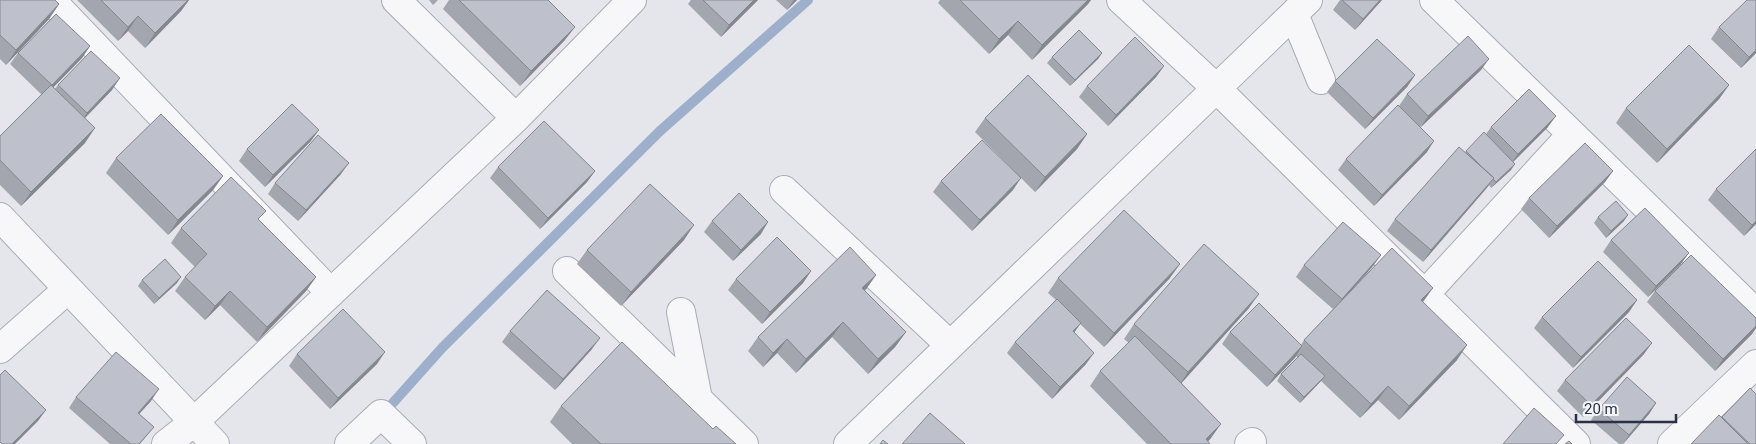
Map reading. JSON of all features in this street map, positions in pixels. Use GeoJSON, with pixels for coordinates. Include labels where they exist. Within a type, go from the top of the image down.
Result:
{"type":"FeatureCollection","features":[{"type":"Feature","properties":{"kind":"street"},"geometry":{"type":"LineString","coordinates":[[51,0],[331,293]]}},
{"type":"Feature","properties":{"kind":"street"},"geometry":{"type":"LineString","coordinates":[[396,0],[516,118]]}},
{"type":"Feature","properties":{"kind":"street"},"geometry":{"type":"LineString","coordinates":[[166,444],[194,422],[516,118],[632,0]]}},
{"type":"Feature","properties":{"kind":"street"},"geometry":{"type":"LineString","coordinates":[[1121,0],[1216,88],[1576,444]]}},
{"type":"Feature","properties":{"kind":"street"},"geometry":{"type":"LineString","coordinates":[[1434,0],[1756,313]]}},
{"type":"Feature","properties":{"kind":"street"},"geometry":{"type":"LineString","coordinates":[[848,444],[1301,7],[1321,80]]}},
{"type":"Feature","properties":{"kind":"street"},"geometry":{"type":"LineString","coordinates":[[1425,294],[1572,134]]}},
{"type":"Feature","properties":{"kind":"street"},"geometry":{"type":"LineString","coordinates":[[784,190],[950,345]]}},
{"type":"Feature","properties":{"kind":"street"},"geometry":{"type":"LineString","coordinates":[[0,217],[215,444]]}},
{"type":"Feature","properties":{"kind":"street"},"geometry":{"type":"LineString","coordinates":[[567,271],[744,444]]}},
{"type":"Feature","properties":{"kind":"street"},"geometry":{"type":"LineString","coordinates":[[0,349],[68,289]]}},
{"type":"Feature","properties":{"kind":"street"},"geometry":{"type":"LineString","coordinates":[[681,312],[698,399]]}},
{"type":"Feature","properties":{"kind":"street"},"geometry":{"type":"LineString","coordinates":[[1672,444],[1756,364]]}},
{"type":"Feature","properties":{"kind":"street"},"geometry":{"type":"LineString","coordinates":[[348,444],[396,428]]}},
{"type":"Feature","properties":{"kind":"building"},"geometry":{"type":"Polygon","coordinates":[[[0,0],[55,0],[59,4],[16,50],[0,35],[0,0]]]}},
{"type":"Feature","properties":{"kind":"building"},"geometry":{"type":"Polygon","coordinates":[[[101,0],[188,0],[155,33],[138,16],[128,27],[101,0]]]}},
{"type":"Feature","properties":{"kind":"building"},"geometry":{"type":"Polygon","coordinates":[[[459,0],[548,0],[575,27],[531,71],[459,0]]]}},
{"type":"Feature","properties":{"kind":"building"},"geometry":{"type":"Polygon","coordinates":[[[703,0],[754,0],[729,25],[703,0]]]}},
{"type":"Feature","properties":{"kind":"building"},"geometry":{"type":"Polygon","coordinates":[[[960,0],[1088,0],[1042,45],[1018,21],[999,39],[960,0]]]}},
{"type":"Feature","properties":{"kind":"building"},"geometry":{"type":"Polygon","coordinates":[[[1342,0],[1380,0],[1363,19],[1342,0]]]}},
{"type":"Feature","properties":{"kind":"building"},"geometry":{"type":"Polygon","coordinates":[[[1747,0],[1756,0],[1756,50],[1749,57],[1719,27],[1747,0]]]}},
{"type":"Feature","properties":{"kind":"building"},"geometry":{"type":"Polygon","coordinates":[[[56,14],[90,46],[52,85],[18,53],[56,14]]]}},
{"type":"Feature","properties":{"kind":"building"},"geometry":{"type":"Polygon","coordinates":[[[1079,30],[1102,53],[1075,80],[1052,57],[1079,30]]]}},
{"type":"Feature","properties":{"kind":"building"},"geometry":{"type":"Polygon","coordinates":[[[1468,36],[1489,59],[1428,116],[1407,94],[1468,36]]]}},
{"type":"Feature","properties":{"kind":"building"},"geometry":{"type":"Polygon","coordinates":[[[1135,37],[1164,66],[1116,115],[1087,86],[1135,37]]]}},
{"type":"Feature","properties":{"kind":"building"},"geometry":{"type":"Polygon","coordinates":[[[1377,39],[1415,75],[1373,118],[1335,81],[1377,39]]]}},
{"type":"Feature","properties":{"kind":"building"},"geometry":{"type":"Polygon","coordinates":[[[1689,45],[1729,85],[1667,149],[1626,108],[1689,45]]]}},
{"type":"Feature","properties":{"kind":"building"},"geometry":{"type":"Polygon","coordinates":[[[91,51],[120,78],[87,113],[58,85],[91,51]]]}},
{"type":"Feature","properties":{"kind":"building"},"geometry":{"type":"Polygon","coordinates":[[[1028,75],[1087,134],[1045,177],[985,118],[1028,75]]]}},
{"type":"Feature","properties":{"kind":"building"},"geometry":{"type":"Polygon","coordinates":[[[51,85],[95,128],[31,192],[0,160],[0,136],[51,85]]]}},
{"type":"Feature","properties":{"kind":"building"},"geometry":{"type":"Polygon","coordinates":[[[1529,89],[1556,116],[1518,154],[1491,127],[1529,89]]]}},
{"type":"Feature","properties":{"kind":"building"},"geometry":{"type":"Polygon","coordinates":[[[292,104],[319,130],[273,175],[247,149],[292,104]]]}},
{"type":"Feature","properties":{"kind":"building"},"geometry":{"type":"Polygon","coordinates":[[[1398,105],[1434,141],[1382,195],[1346,159],[1398,105]]]}},
{"type":"Feature","properties":{"kind":"building"},"geometry":{"type":"Polygon","coordinates":[[[161,114],[223,176],[178,220],[116,158],[161,114]]]}},
{"type":"Feature","properties":{"kind":"building"},"geometry":{"type":"Polygon","coordinates":[[[544,121],[595,171],[548,218],[498,167],[544,121]]]}},
{"type":"Feature","properties":{"kind":"building"},"geometry":{"type":"Polygon","coordinates":[[[1484,132],[1515,164],[1496,182],[1466,151],[1484,132]]]}},
{"type":"Feature","properties":{"kind":"building"},"geometry":{"type":"Polygon","coordinates":[[[318,135],[349,163],[306,210],[275,183],[318,135]]]}},
{"type":"Feature","properties":{"kind":"building"},"geometry":{"type":"Polygon","coordinates":[[[982,140],[1021,178],[980,220],[941,181],[982,140]]]}},
{"type":"Feature","properties":{"kind":"building"},"geometry":{"type":"Polygon","coordinates":[[[1585,143],[1613,171],[1557,226],[1529,198],[1585,143]]]}},
{"type":"Feature","properties":{"kind":"building"},"geometry":{"type":"Polygon","coordinates":[[[1459,147],[1494,178],[1431,250],[1395,219],[1459,147]]]}},
{"type":"Feature","properties":{"kind":"building"},"geometry":{"type":"Polygon","coordinates":[[[1756,149],[1756,221],[1752,225],[1716,189],[1756,149]]]}},
{"type":"Feature","properties":{"kind":"building"},"geometry":{"type":"Polygon","coordinates":[[[231,177],[266,211],[258,219],[316,277],[267,327],[230,291],[215,306],[185,277],[207,254],[181,228],[231,177]]]}},
{"type":"Feature","properties":{"kind":"building"},"geometry":{"type":"Polygon","coordinates":[[[650,184],[694,225],[631,292],[587,250],[650,184]]]}},
{"type":"Feature","properties":{"kind":"building"},"geometry":{"type":"Polygon","coordinates":[[[739,193],[768,222],[741,250],[712,221],[739,193]]]}},
{"type":"Feature","properties":{"kind":"building"},"geometry":{"type":"Polygon","coordinates":[[[1616,201],[1628,215],[1611,231],[1598,217],[1616,201]]]}},
{"type":"Feature","properties":{"kind":"building"},"geometry":{"type":"Polygon","coordinates":[[[1645,208],[1689,253],[1656,286],[1611,240],[1645,208]]]}},
{"type":"Feature","properties":{"kind":"building"},"geometry":{"type":"Polygon","coordinates":[[[1124,210],[1180,264],[1114,333],[1058,278],[1124,210]]]}},
{"type":"Feature","properties":{"kind":"building"},"geometry":{"type":"Polygon","coordinates":[[[1343,222],[1381,255],[1342,299],[1304,265],[1343,222]]]}},
{"type":"Feature","properties":{"kind":"building"},"geometry":{"type":"Polygon","coordinates":[[[777,237],[811,271],[770,312],[736,279],[777,237]]]}},
{"type":"Feature","properties":{"kind":"building"},"geometry":{"type":"Polygon","coordinates":[[[1204,244],[1259,294],[1188,372],[1134,324],[1204,244]]]}},
{"type":"Feature","properties":{"kind":"building"},"geometry":{"type":"Polygon","coordinates":[[[850,247],[876,275],[862,288],[906,332],[878,359],[843,322],[806,359],[787,339],[773,353],[758,337],[850,247]]]}},
{"type":"Feature","properties":{"kind":"building"},"geometry":{"type":"Polygon","coordinates":[[[1392,248],[1433,288],[1421,300],[1467,345],[1409,406],[1388,386],[1371,404],[1304,340],[1392,248]]]}},
{"type":"Feature","properties":{"kind":"building"},"geometry":{"type":"Polygon","coordinates":[[[1691,255],[1756,318],[1756,326],[1723,359],[1655,291],[1691,255]]]}},
{"type":"Feature","properties":{"kind":"building"},"geometry":{"type":"Polygon","coordinates":[[[165,259],[181,277],[159,298],[142,280],[165,259]]]}},
{"type":"Feature","properties":{"kind":"building"},"geometry":{"type":"Polygon","coordinates":[[[1598,261],[1637,300],[1581,357],[1542,317],[1598,261]]]}},
{"type":"Feature","properties":{"kind":"building"},"geometry":{"type":"Polygon","coordinates":[[[547,290],[600,338],[563,379],[510,331],[547,290]]]}},
{"type":"Feature","properties":{"kind":"building"},"geometry":{"type":"Polygon","coordinates":[[[1057,299],[1081,323],[1073,331],[1094,353],[1060,387],[1015,342],[1057,299]]]}},
{"type":"Feature","properties":{"kind":"building"},"geometry":{"type":"Polygon","coordinates":[[[1259,303],[1302,346],[1275,375],[1230,332],[1259,303]]]}},
{"type":"Feature","properties":{"kind":"building"},"geometry":{"type":"Polygon","coordinates":[[[343,309],[385,352],[338,398],[297,354],[343,309]]]}},
{"type":"Feature","properties":{"kind":"building"},"geometry":{"type":"Polygon","coordinates":[[[1626,318],[1652,343],[1591,405],[1565,380],[1626,318]]]}},
{"type":"Feature","properties":{"kind":"building"},"geometry":{"type":"Polygon","coordinates":[[[1135,336],[1221,424],[1206,439],[1210,444],[1171,444],[1100,371],[1135,336]]]}},
{"type":"Feature","properties":{"kind":"building"},"geometry":{"type":"Polygon","coordinates":[[[622,342],[713,429],[716,426],[736,444],[601,444],[561,406],[622,342]]]}},
{"type":"Feature","properties":{"kind":"building"},"geometry":{"type":"Polygon","coordinates":[[[116,352],[159,389],[138,413],[154,427],[139,444],[131,444],[76,397],[116,352]]]}},
{"type":"Feature","properties":{"kind":"building"},"geometry":{"type":"Polygon","coordinates":[[[1301,354],[1325,376],[1304,397],[1281,374],[1301,354]]]}},
{"type":"Feature","properties":{"kind":"building"},"geometry":{"type":"Polygon","coordinates":[[[5,370],[46,410],[12,444],[2,444],[0,442],[0,375],[5,370]]]}},
{"type":"Feature","properties":{"kind":"building"},"geometry":{"type":"Polygon","coordinates":[[[1627,377],[1656,403],[1629,435],[1599,409],[1627,377]]]}},
{"type":"Feature","properties":{"kind":"building"},"geometry":{"type":"Polygon","coordinates":[[[1750,388],[1756,394],[1756,444],[1750,444],[1722,417],[1750,388]]]}},
{"type":"Feature","properties":{"kind":"building"},"geometry":{"type":"Polygon","coordinates":[[[1534,408],[1564,435],[1556,444],[1503,444],[1534,408]]]}},
{"type":"Feature","properties":{"kind":"building"},"geometry":{"type":"Polygon","coordinates":[[[930,413],[965,444],[902,444],[930,413]]]}},
{"type":"Feature","properties":{"kind":"building"},"geometry":{"type":"Polygon","coordinates":[[[1719,415],[1748,444],[1691,444],[1719,415]]]}},
{"type":"Feature","properties":{"kind":"building"},"geometry":{"type":"Polygon","coordinates":[[[883,440],[888,444],[880,444],[883,440]]]}},
{"type":"Feature","properties":{"kind":"waterway"},"geometry":{"type":"LineString","coordinates":[[383,414],[442,348],[660,131],[808,0]]}}]}
